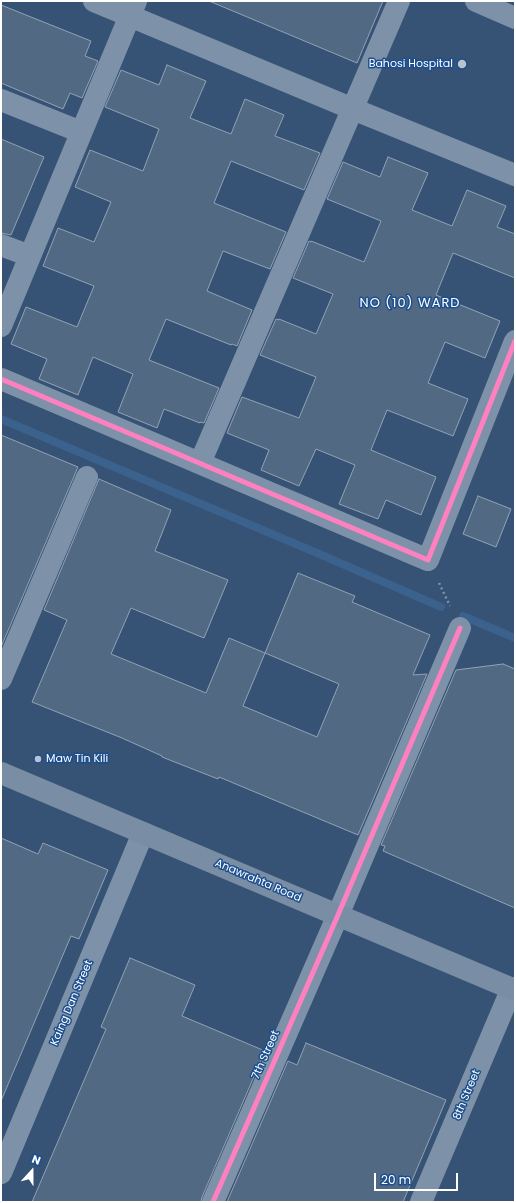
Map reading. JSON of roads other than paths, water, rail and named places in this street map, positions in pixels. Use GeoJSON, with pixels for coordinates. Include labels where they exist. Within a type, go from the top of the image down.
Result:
{"type":"FeatureCollection","features":[{"type":"Feature","properties":{"kind":"main road","name":"Anawrahta Road"},"geometry":{"type":"LineString","coordinates":[[1,773],[513,989]]}},
{"type":"Feature","properties":{"kind":"street"},"geometry":{"type":"LineString","coordinates":[[94,1],[132,8],[353,109],[515,175]]}},
{"type":"Feature","properties":{"kind":"street"},"geometry":{"type":"LineString","coordinates":[[200,463],[399,1]]}},
{"type":"Feature","properties":{"kind":"street"},"geometry":{"type":"LineString","coordinates":[[476,1],[515,18]]}},
{"type":"Feature","properties":{"kind":"street"},"geometry":{"type":"LineString","coordinates":[[1,326],[132,8]]}},
{"type":"Feature","properties":{"kind":"street"},"geometry":{"type":"LineString","coordinates":[[1,100],[81,132]]}},
{"type":"Feature","properties":{"kind":"street"},"geometry":{"type":"LineString","coordinates":[[1,245],[30,256]]}},
{"type":"Feature","properties":{"kind":"street"},"geometry":{"type":"LineString","coordinates":[[1,379],[428,560],[515,341]]}},
{"type":"Feature","properties":{"kind":"street"},"geometry":{"type":"LineString","coordinates":[[1,679],[87,477]]}},
{"type":"Feature","properties":{"kind":"street","name":"7th Street"},"geometry":{"type":"LineString","coordinates":[[213,1202],[338,915],[460,628]]}},
{"type":"Feature","properties":{"kind":"street","name":"Kaing Dan Street"},"geometry":{"type":"LineString","coordinates":[[1,1173],[143,833]]}},
{"type":"Feature","properties":{"kind":"street","name":"8th Street"},"geometry":{"type":"LineString","coordinates":[[421,1202],[513,989]]}},
{"type":"Feature","properties":{"kind":"waterway"},"geometry":{"type":"LineString","coordinates":[[1,419],[441,607]]}},
{"type":"Feature","properties":{"kind":"waterway"},"geometry":{"type":"LineString","coordinates":[[463,616],[515,638]]}},
{"type":"Feature","properties":{"kind":"place","name":"Bahosi Hospital"},"geometry":{"type":"Point","coordinates":[462,64]}},
{"type":"Feature","properties":{"kind":"place","name":"Maw Tin Kili"},"geometry":{"type":"Point","coordinates":[38,759]}},
{"type":"Feature","properties":{"kind":"district","name":"NO (10) WARD"},"geometry":{"type":"Point","coordinates":[410,304]}}]}
